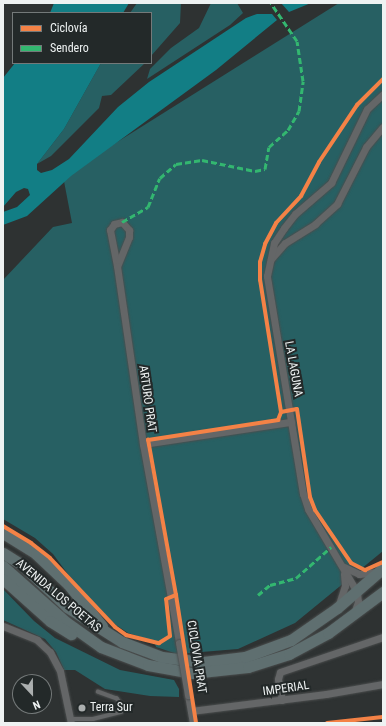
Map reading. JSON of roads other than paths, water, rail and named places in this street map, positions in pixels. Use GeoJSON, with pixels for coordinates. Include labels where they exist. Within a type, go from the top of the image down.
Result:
{"type":"FeatureCollection","features":[{"type":"Feature","properties":{"kind":"main road"},"geometry":{"type":"LineString","coordinates":[[3,533],[23,544],[42,559],[68,584],[110,636]]}},
{"type":"Feature","properties":{"kind":"main road","name":"AVENIDA LOS POETAS"},"geometry":{"type":"LineString","coordinates":[[3,553],[22,565],[67,608],[110,636],[135,648],[162,657],[189,661],[231,660],[281,645],[305,632],[337,608],[383,568]]}},
{"type":"Feature","properties":{"kind":"main road","name":"AVENIDA LOS POETAS"},"geometry":{"type":"LineString","coordinates":[[3,566],[66,622],[110,652],[148,665],[178,671],[206,672],[234,670],[262,664],[296,651],[328,634],[383,592]]}},
{"type":"Feature","properties":{"kind":"main road"},"geometry":{"type":"LineString","coordinates":[[3,579],[50,620],[78,638],[110,652]]}},
{"type":"Feature","properties":{"kind":"street","name":"LA LAGUNA"},"geometry":{"type":"LineString","coordinates":[[357,592],[308,509],[303,494],[267,276],[274,243],[295,214],[331,183],[367,110],[383,94]]}},
{"type":"Feature","properties":{"kind":"street"},"geometry":{"type":"LineString","coordinates":[[270,261],[285,243],[315,224],[337,204],[366,147],[383,127]]}},
{"type":"Feature","properties":{"kind":"street","name":"ARTURO PRAT"},"geometry":{"type":"LineString","coordinates":[[117,266],[128,237],[129,230],[122,222],[114,224],[110,230],[117,266],[143,444],[180,643],[193,723]]}},
{"type":"Feature","properties":{"kind":"street"},"geometry":{"type":"LineString","coordinates":[[143,444],[291,422]]}},
{"type":"Feature","properties":{"kind":"street"},"geometry":{"type":"LineString","coordinates":[[337,608],[345,586],[342,566],[364,574],[383,568]]}},
{"type":"Feature","properties":{"kind":"street"},"geometry":{"type":"LineString","coordinates":[[351,616],[357,606],[357,592]]}},
{"type":"Feature","properties":{"kind":"street"},"geometry":{"type":"LineString","coordinates":[[3,626],[37,640],[50,652],[60,671],[71,721]]}},
{"type":"Feature","properties":{"kind":"street"},"geometry":{"type":"LineString","coordinates":[[282,700],[278,679],[280,672],[383,637]]}},
{"type":"Feature","properties":{"kind":"street","name":"IMPERIAL"},"geometry":{"type":"LineString","coordinates":[[191,711],[282,700],[383,684]]}},
{"type":"Feature","properties":{"kind":"lane"},"geometry":{"type":"LineString","coordinates":[[71,721],[121,712],[122,706],[117,699],[98,692]]}},
{"type":"Feature","properties":{"kind":"place","name":"Terra Sur"},"geometry":{"type":"Point","coordinates":[82,708]}}]}
